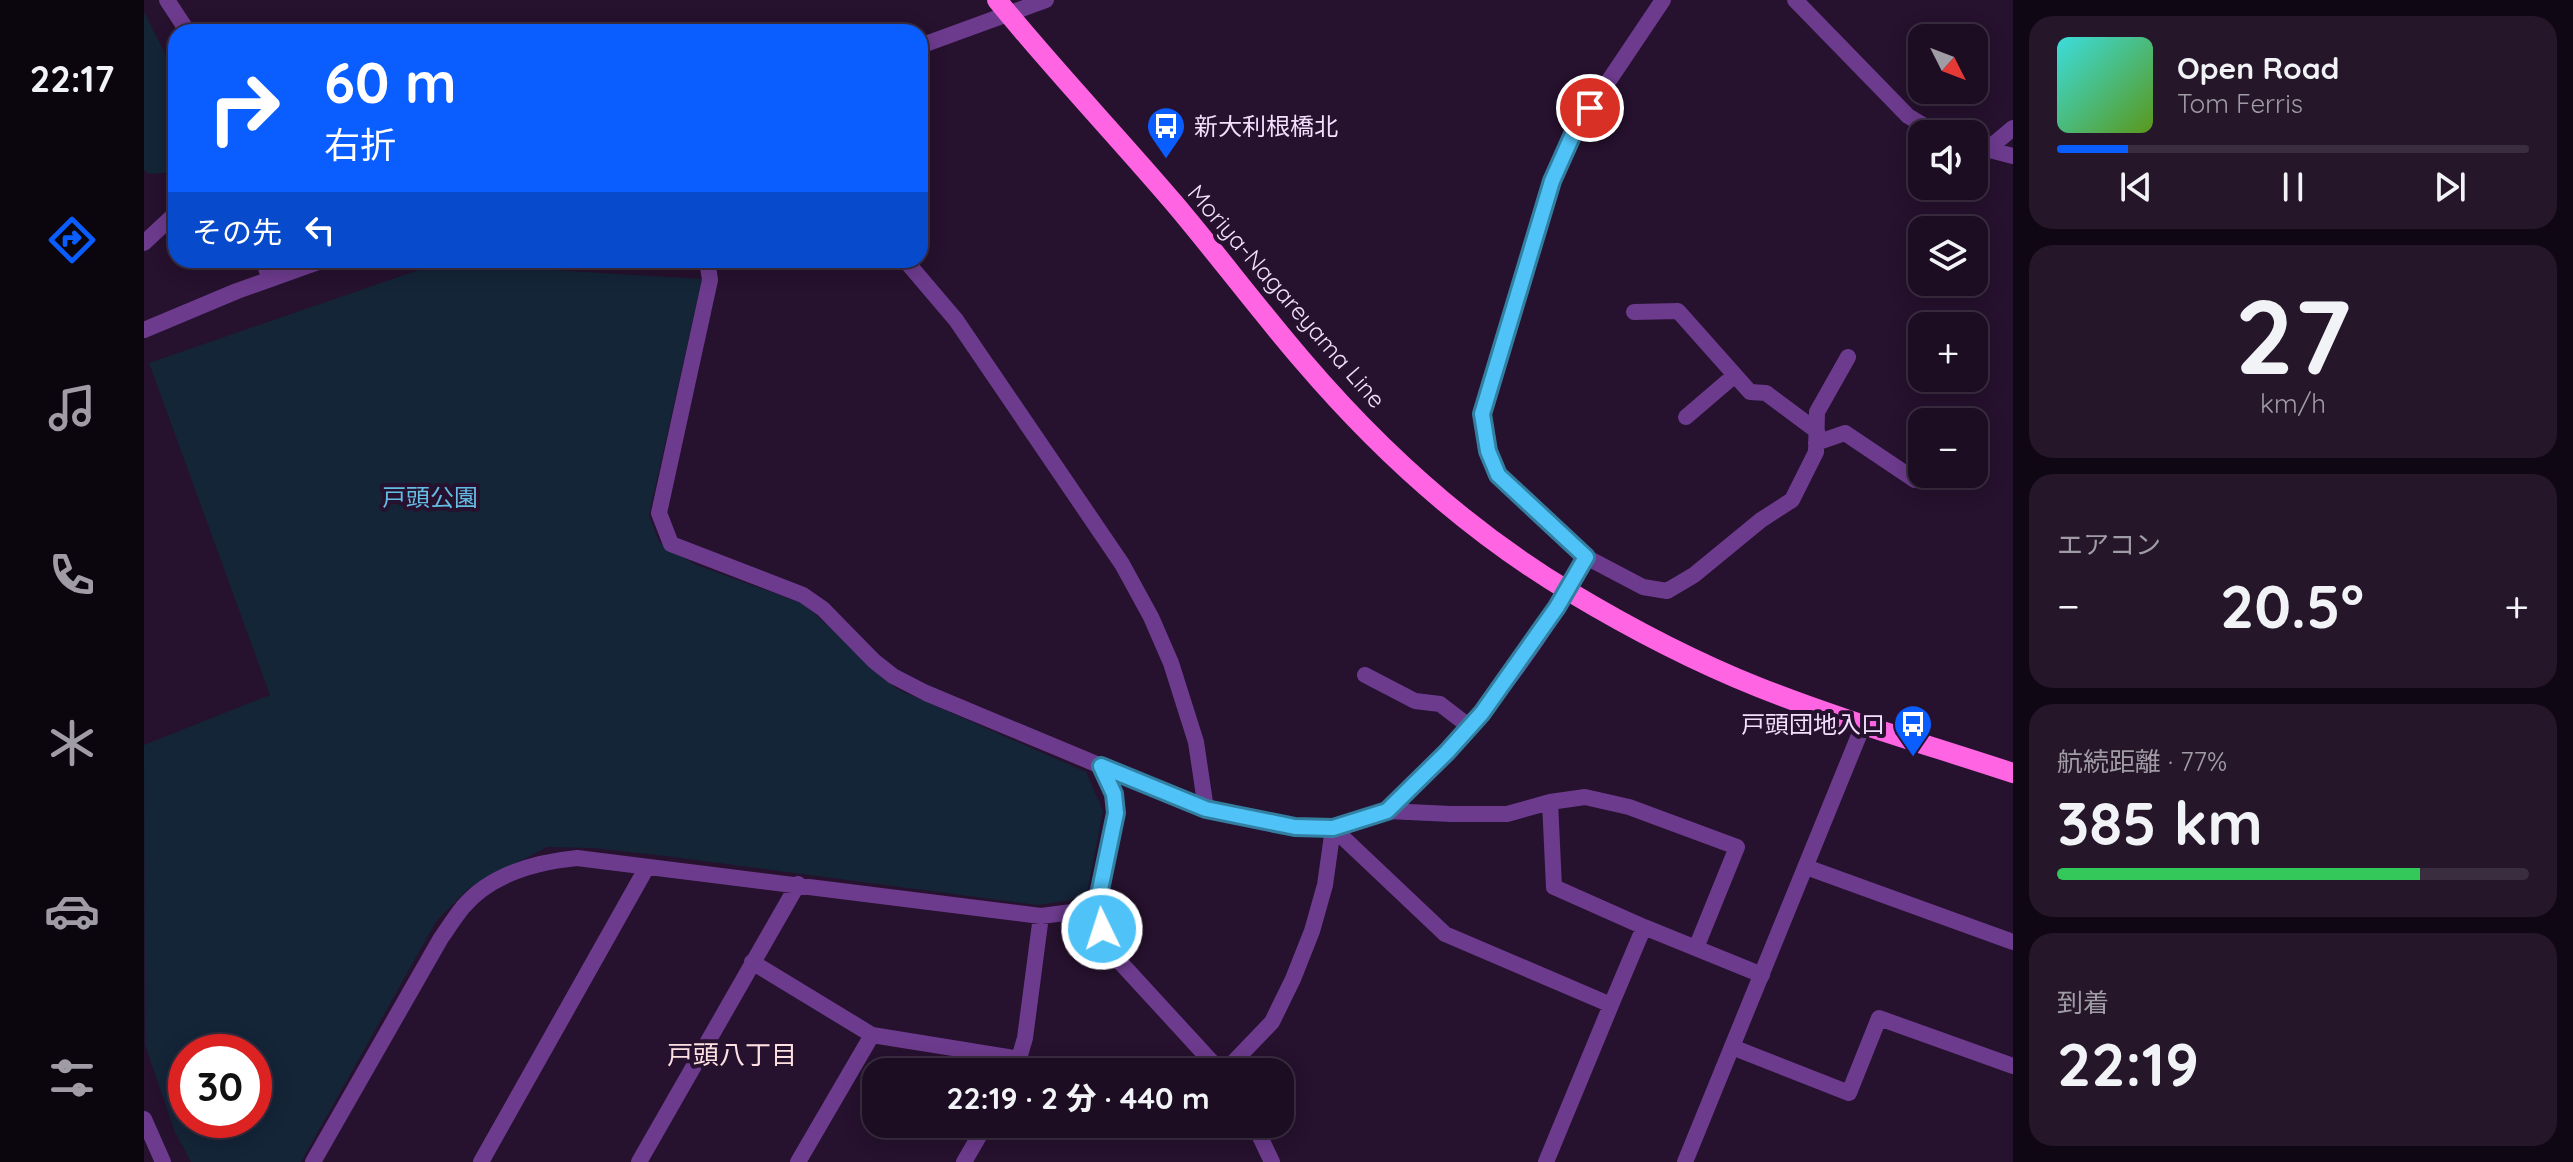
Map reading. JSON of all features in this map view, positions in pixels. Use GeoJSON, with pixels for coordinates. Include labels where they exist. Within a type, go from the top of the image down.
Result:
{"type":"FeatureCollection","features":[{"type":"Feature","properties":{"kind":"main road","name":"Moriya-Nagareyama Line"},"geometry":{"type":"LineString","coordinates":[[1003,7],[1174,204],[1304,362],[1368,431],[1479,529],[1568,591],[1714,668],[1758,687],[2013,773]]}},
{"type":"Feature","properties":{"kind":"street"},"geometry":{"type":"LineString","coordinates":[[167,0],[183,24]]}},
{"type":"Feature","properties":{"kind":"street"},"geometry":{"type":"LineString","coordinates":[[928,42],[1003,7],[1046,0]]}},
{"type":"Feature","properties":{"kind":"street"},"geometry":{"type":"LineString","coordinates":[[1663,0],[1573,134],[1552,181],[1482,414],[1488,451],[1498,475],[1586,557],[1643,587],[1667,591],[1694,575],[1761,520],[1792,500],[1816,452],[1817,412],[1848,357]]}},
{"type":"Feature","properties":{"kind":"street"},"geometry":{"type":"LineString","coordinates":[[1795,0],[1915,120]]}},
{"type":"Feature","properties":{"kind":"street"},"geometry":{"type":"LineString","coordinates":[[1988,143],[2013,128]]}},
{"type":"Feature","properties":{"kind":"street"},"geometry":{"type":"LineString","coordinates":[[1988,149],[2013,156]]}},
{"type":"Feature","properties":{"kind":"street"},"geometry":{"type":"LineString","coordinates":[[144,243],[168,220]]}},
{"type":"Feature","properties":{"kind":"street"},"geometry":{"type":"LineString","coordinates":[[266,268],[270,279]]}},
{"type":"Feature","properties":{"kind":"street"},"geometry":{"type":"LineString","coordinates":[[144,330],[301,268]]}},
{"type":"Feature","properties":{"kind":"street"},"geometry":{"type":"LineString","coordinates":[[708,268],[710,280],[659,513],[671,544],[803,595],[823,609],[874,661],[893,676],[926,693],[1206,809],[1295,827],[1333,828],[1387,811],[1507,814],[1550,802],[1585,797],[1629,807],[1737,847],[1696,948]]}},
{"type":"Feature","properties":{"kind":"street"},"geometry":{"type":"LineString","coordinates":[[912,268],[956,320],[1122,564],[1151,617],[1171,663],[1196,742],[1206,809]]}},
{"type":"Feature","properties":{"kind":"street"},"geometry":{"type":"LineString","coordinates":[[1634,312],[1678,311],[1750,392],[1766,393],[1816,437],[1845,433],[1908,475]]}},
{"type":"Feature","properties":{"kind":"street"},"geometry":{"type":"LineString","coordinates":[[1686,417],[1735,375]]}},
{"type":"Feature","properties":{"kind":"street"},"geometry":{"type":"LineString","coordinates":[[1387,811],[1470,727],[1518,665],[1568,591],[1586,557]]}},
{"type":"Feature","properties":{"kind":"street"},"geometry":{"type":"LineString","coordinates":[[1365,675],[1415,701],[1440,704],[1470,727]]}},
{"type":"Feature","properties":{"kind":"street"},"geometry":{"type":"LineString","coordinates":[[1685,1162],[1864,723]]}},
{"type":"Feature","properties":{"kind":"street"},"geometry":{"type":"LineString","coordinates":[[1101,766],[1114,794],[1116,813],[1096,909],[1108,949],[1209,1058]]}},
{"type":"Feature","properties":{"kind":"street"},"geometry":{"type":"LineString","coordinates":[[1550,802],[1554,887],[1762,975]]}},
{"type":"Feature","properties":{"kind":"street"},"geometry":{"type":"LineString","coordinates":[[1333,828],[1445,934],[1611,1005]]}},
{"type":"Feature","properties":{"kind":"street"},"geometry":{"type":"LineString","coordinates":[[1236,1058],[1272,1022],[1293,979],[1312,931],[1325,885],[1333,828]]}},
{"type":"Feature","properties":{"kind":"street"},"geometry":{"type":"LineString","coordinates":[[313,1162],[441,938],[464,905],[490,885],[523,867],[577,858],[1041,916],[1096,909]]}},
{"type":"Feature","properties":{"kind":"street"},"geometry":{"type":"LineString","coordinates":[[481,1162],[647,867]]}},
{"type":"Feature","properties":{"kind":"street"},"geometry":{"type":"LineString","coordinates":[[1806,867],[2013,942]]}},
{"type":"Feature","properties":{"kind":"street"},"geometry":{"type":"LineString","coordinates":[[639,1162],[798,884]]}},
{"type":"Feature","properties":{"kind":"street"},"geometry":{"type":"LineString","coordinates":[[1019,1058],[1041,916]]}},
{"type":"Feature","properties":{"kind":"street"},"geometry":{"type":"LineString","coordinates":[[1546,1162],[1644,927]]}},
{"type":"Feature","properties":{"kind":"street"},"geometry":{"type":"LineString","coordinates":[[752,962],[872,1035],[984,1058]]}},
{"type":"Feature","properties":{"kind":"street"},"geometry":{"type":"LineString","coordinates":[[1732,1047],[1849,1093],[1879,1018],[2013,1066]]}},
{"type":"Feature","properties":{"kind":"street"},"geometry":{"type":"LineString","coordinates":[[798,1162],[872,1035]]}},
{"type":"Feature","properties":{"kind":"street"},"geometry":{"type":"LineString","coordinates":[[144,1119],[163,1162]]}},
{"type":"Feature","properties":{"kind":"street"},"geometry":{"type":"LineString","coordinates":[[964,1162],[978,1138]]}},
{"type":"Feature","properties":{"kind":"street"},"geometry":{"type":"LineString","coordinates":[[1261,1138],[1272,1162]]}},
{"type":"Feature","properties":{"kind":"green space"},"geometry":{"type":"Polygon","coordinates":[[[144,12],[168,59],[168,173],[149,174],[144,170],[144,12]]]}},
{"type":"Feature","properties":{"kind":"green space","name":"戸頭公園"},"geometry":{"type":"Polygon","coordinates":[[[424,268],[521,268],[702,279],[649,515],[659,542],[694,564],[804,604],[897,689],[1086,772],[1103,811],[1086,898],[1037,905],[665,856],[593,848],[547,847],[468,889],[437,920],[301,1162],[191,1162],[178,1138],[272,1138],[272,1034],[168,1034],[168,1112],[145,1045],[144,745],[270,695],[149,363],[424,268]]]}},
{"type":"Feature","properties":{"kind":"place","name":"新大利根橋北"},"geometry":{"type":"Point","coordinates":[1166,160]}},
{"type":"Feature","properties":{"kind":"place","name":"戸頭団地入口"},"geometry":{"type":"Point","coordinates":[1913,758]}},
{"type":"Feature","properties":{"kind":"district","name":"戸頭八丁目"},"geometry":{"type":"Point","coordinates":[732,1054]}},
{"type":"Feature","properties":{"kind":"route"},"geometry":{"type":"LineString","coordinates":[[1102,929],[1096,909],[1116,813],[1114,794],[1101,766],[1206,809],[1295,827],[1333,828],[1387,811],[1482,713],[1568,591],[1586,557],[1498,475],[1488,451],[1482,414],[1552,181],[1573,134],[1590,108]]}}]}
